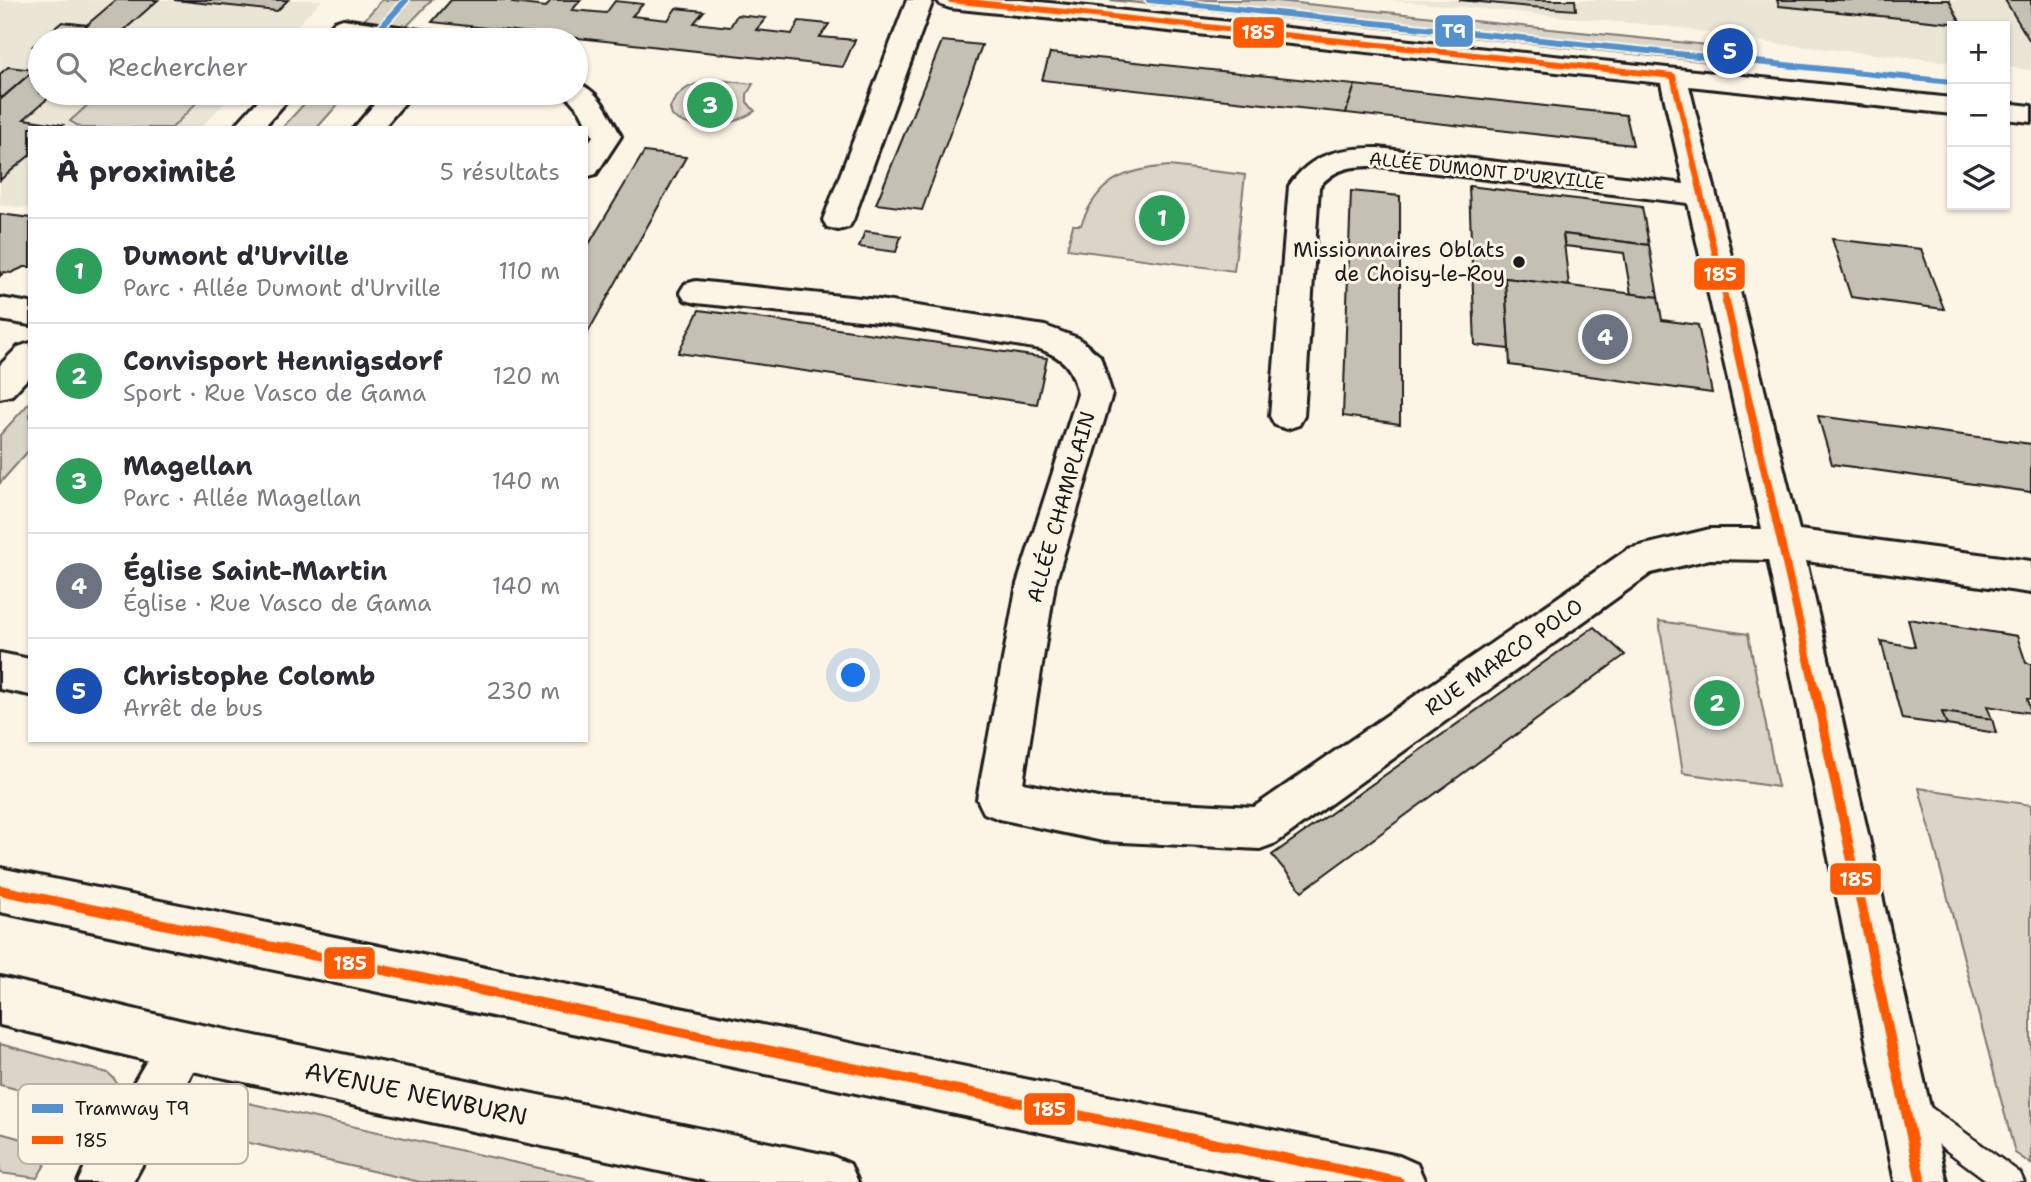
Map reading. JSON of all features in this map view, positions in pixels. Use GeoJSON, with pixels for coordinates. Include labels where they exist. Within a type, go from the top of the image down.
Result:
{"type":"FeatureCollection","features":[{"type":"Feature","properties":{"kind":"street"},"geometry":{"type":"LineString","coordinates":[[838,219],[920,0]]}},
{"type":"Feature","properties":{"kind":"street"},"geometry":{"type":"LineString","coordinates":[[950,0],[1947,105]]}},
{"type":"Feature","properties":{"kind":"street"},"geometry":{"type":"LineString","coordinates":[[344,25],[362,28]]}},
{"type":"Feature","properties":{"kind":"street"},"geometry":{"type":"LineString","coordinates":[[1673,76],[1784,544],[1921,1182]]}},
{"type":"Feature","properties":{"kind":"street"},"geometry":{"type":"LineString","coordinates":[[588,104],[607,136],[588,165]]}},
{"type":"Feature","properties":{"kind":"street"},"geometry":{"type":"LineString","coordinates":[[249,126],[269,105]]}},
{"type":"Feature","properties":{"kind":"street"},"geometry":{"type":"LineString","coordinates":[[370,126],[388,105]]}},
{"type":"Feature","properties":{"kind":"street"},"geometry":{"type":"LineString","coordinates":[[2010,112],[2031,114]]}},
{"type":"Feature","properties":{"kind":"street","name":"ALLÉE DUMONT D'URVILLE"},"geometry":{"type":"LineString","coordinates":[[1287,416],[1304,186],[1315,170],[1345,157],[1378,157],[1700,195]]}},
{"type":"Feature","properties":{"kind":"street","name":"ALLÉE CHAMPLAIN"},"geometry":{"type":"LineString","coordinates":[[696,292],[878,311],[1045,338],[1066,346],[1088,365],[1095,394],[1036,584],[999,799]]}},
{"type":"Feature","properties":{"kind":"street"},"geometry":{"type":"LineString","coordinates":[[0,309],[28,314]]}},
{"type":"Feature","properties":{"kind":"street"},"geometry":{"type":"LineString","coordinates":[[0,386],[28,357]]}},
{"type":"Feature","properties":{"kind":"street","name":"RUE MARCO POLO"},"geometry":{"type":"LineString","coordinates":[[999,799],[1103,820],[1260,828],[1641,560],[1710,544],[1823,547],[2031,577]]}},
{"type":"Feature","properties":{"kind":"street"},"geometry":{"type":"LineString","coordinates":[[0,671],[28,677]]}},
{"type":"Feature","properties":{"kind":"street"},"geometry":{"type":"LineString","coordinates":[[0,890],[1399,1182]]}},
{"type":"Feature","properties":{"kind":"street","name":"AVENUE NEWBURN"},"geometry":{"type":"LineString","coordinates":[[0,1001],[183,1045],[832,1182]]}},
{"type":"Feature","properties":{"kind":"street"},"geometry":{"type":"LineString","coordinates":[[161,1084],[183,1045]]}},
{"type":"Feature","properties":{"kind":"street"},"geometry":{"type":"LineString","coordinates":[[104,1182],[114,1164]]}},
{"type":"Feature","properties":{"kind":"lane"},"geometry":{"type":"LineString","coordinates":[[1905,1104],[2011,1182]]}},
{"type":"Feature","properties":{"kind":"shaded area"},"geometry":{"type":"Polygon","coordinates":[[[0,0],[322,0],[295,28],[28,28],[28,105],[222,105],[202,126],[28,126],[28,208],[0,205],[0,0]]]}},
{"type":"Feature","properties":{"kind":"shaded area"},"geometry":{"type":"Polygon","coordinates":[[[382,0],[432,0],[406,27],[363,21],[382,0]]]}},
{"type":"Feature","properties":{"kind":"shaded area"},"geometry":{"type":"Polygon","coordinates":[[[1109,0],[1268,0],[1707,45],[1711,62],[1109,0]]]}},
{"type":"Feature","properties":{"kind":"shaded area"},"geometry":{"type":"Polygon","coordinates":[[[1388,0],[2031,0],[2031,70],[2010,68],[2010,21],[1947,21],[1947,61],[1770,43],[1673,27],[1388,0]]]}},
{"type":"Feature","properties":{"kind":"shaded area"},"geometry":{"type":"Polygon","coordinates":[[[719,80],[753,84],[747,94],[747,102],[755,111],[734,122],[714,127],[693,126],[672,116],[670,108],[683,90],[703,82],[719,80]]]}},
{"type":"Feature","properties":{"kind":"shaded area"},"geometry":{"type":"Polygon","coordinates":[[[88,105],[194,105],[174,126],[79,126],[70,121],[88,105]]]}},
{"type":"Feature","properties":{"kind":"shaded area"},"geometry":{"type":"Polygon","coordinates":[[[303,105],[337,105],[319,126],[284,126],[303,105]]]}},
{"type":"Feature","properties":{"kind":"shaded area"},"geometry":{"type":"Polygon","coordinates":[[[1169,166],[1245,175],[1234,271],[1067,249],[1073,225],[1081,225],[1095,197],[1104,188],[1125,175],[1169,166]]]}},
{"type":"Feature","properties":{"kind":"shaded area"},"geometry":{"type":"Polygon","coordinates":[[[28,404],[28,451],[0,483],[0,435],[28,404]]]}},
{"type":"Feature","properties":{"kind":"shaded area"},"geometry":{"type":"Polygon","coordinates":[[[1659,621],[1748,634],[1778,787],[1683,773],[1659,621]]]}},
{"type":"Feature","properties":{"kind":"shaded area"},"geometry":{"type":"Polygon","coordinates":[[[1919,788],[2031,805],[2031,1164],[2015,1153],[1919,788]]]}},
{"type":"Feature","properties":{"kind":"shaded area"},"geometry":{"type":"Polygon","coordinates":[[[0,1044],[108,1073],[117,1084],[18,1084],[18,1090],[0,1085],[0,1044]]]}},
{"type":"Feature","properties":{"kind":"shaded area"},"geometry":{"type":"Polygon","coordinates":[[[248,1103],[602,1182],[420,1182],[248,1143],[248,1103]]]}},
{"type":"Feature","properties":{"kind":"shaded area"},"geometry":{"type":"Polygon","coordinates":[[[0,1133],[18,1138],[18,1164],[45,1164],[37,1178],[0,1173],[0,1133]]]}},
{"type":"Feature","properties":{"kind":"building"},"geometry":{"type":"Polygon","coordinates":[[[116,0],[158,0],[126,28],[83,28],[116,0]]]}},
{"type":"Feature","properties":{"kind":"building"},"geometry":{"type":"Polygon","coordinates":[[[174,0],[288,0],[277,11],[174,0]]]}},
{"type":"Feature","properties":{"kind":"building"},"geometry":{"type":"Polygon","coordinates":[[[451,0],[514,0],[512,3],[546,7],[551,0],[581,0],[572,10],[606,13],[615,1],[643,4],[632,16],[668,20],[676,8],[704,11],[694,23],[730,27],[737,15],[766,18],[756,30],[792,34],[799,21],[829,24],[820,37],[855,40],[843,67],[588,39],[588,28],[487,28],[432,22],[451,0]]]}},
{"type":"Feature","properties":{"kind":"building"},"geometry":{"type":"Polygon","coordinates":[[[1459,0],[1575,0],[1576,10],[1531,7],[1459,0]]]}},
{"type":"Feature","properties":{"kind":"building"},"geometry":{"type":"Polygon","coordinates":[[[1777,0],[1949,0],[1960,21],[1947,23],[1779,6],[1777,0]]]}},
{"type":"Feature","properties":{"kind":"building"},"geometry":{"type":"Polygon","coordinates":[[[2005,0],[2031,0],[2031,43],[2005,0]]]}},
{"type":"Feature","properties":{"kind":"building"},"geometry":{"type":"Polygon","coordinates":[[[62,22],[88,25],[84,28],[55,28],[62,22]]]}},
{"type":"Feature","properties":{"kind":"building"},"geometry":{"type":"Polygon","coordinates":[[[942,41],[982,45],[922,210],[876,204],[942,41]]]}},
{"type":"Feature","properties":{"kind":"building"},"geometry":{"type":"Polygon","coordinates":[[[1050,53],[1355,85],[1346,113],[1042,80],[1050,53]]]}},
{"type":"Feature","properties":{"kind":"building"},"geometry":{"type":"Polygon","coordinates":[[[8,67],[28,69],[28,75],[3,97],[0,97],[0,74],[8,67]]]}},
{"type":"Feature","properties":{"kind":"building"},"geometry":{"type":"Polygon","coordinates":[[[28,76],[28,105],[40,105],[24,119],[63,125],[28,126],[28,157],[0,180],[0,100],[28,76]]]}},
{"type":"Feature","properties":{"kind":"building"},"geometry":{"type":"Polygon","coordinates":[[[1355,85],[1626,115],[1633,145],[1346,113],[1355,85]]]}},
{"type":"Feature","properties":{"kind":"building"},"geometry":{"type":"Polygon","coordinates":[[[644,152],[686,157],[588,332],[588,246],[644,152]]]}},
{"type":"Feature","properties":{"kind":"building","name":"Missionnaires Oblats de Choisy-le-Roy"},"geometry":{"type":"Polygon","coordinates":[[[1469,186],[1642,207],[1649,245],[1563,234],[1569,286],[1505,278],[1509,349],[1475,345],[1469,186]]]}},
{"type":"Feature","properties":{"kind":"building"},"geometry":{"type":"Polygon","coordinates":[[[1351,191],[1400,196],[1400,424],[1343,416],[1351,191]]]}},
{"type":"Feature","properties":{"kind":"building"},"geometry":{"type":"Polygon","coordinates":[[[0,214],[28,218],[28,267],[11,273],[4,272],[0,276],[0,214]]]}},
{"type":"Feature","properties":{"kind":"building"},"geometry":{"type":"Polygon","coordinates":[[[865,231],[901,236],[896,252],[859,247],[865,231]]]}},
{"type":"Feature","properties":{"kind":"building"},"geometry":{"type":"Polygon","coordinates":[[[1563,234],[1649,245],[1658,297],[1631,294],[1624,253],[1565,246],[1563,234]]]}},
{"type":"Feature","properties":{"kind":"building"},"geometry":{"type":"Polygon","coordinates":[[[1832,239],[1921,249],[1944,309],[1851,297],[1832,239]]]}},
{"type":"Feature","properties":{"kind":"building"},"geometry":{"type":"Polygon","coordinates":[[[1505,278],[1658,297],[1662,320],[1698,325],[1712,393],[1510,365],[1505,278]]]}},
{"type":"Feature","properties":{"kind":"building"},"geometry":{"type":"Polygon","coordinates":[[[699,310],[1047,358],[1037,404],[678,353],[699,310]]]}},
{"type":"Feature","properties":{"kind":"building"},"geometry":{"type":"Polygon","coordinates":[[[1818,416],[2031,444],[2031,492],[1832,464],[1818,416]]]}},
{"type":"Feature","properties":{"kind":"building"},"geometry":{"type":"Polygon","coordinates":[[[1908,619],[2017,636],[2026,663],[2031,664],[2031,699],[2027,699],[2031,713],[1987,706],[1992,719],[1942,712],[1947,725],[1902,719],[1881,641],[1915,647],[1908,619]]]}},
{"type":"Feature","properties":{"kind":"building"},"geometry":{"type":"Polygon","coordinates":[[[1594,627],[1625,655],[1302,891],[1272,855],[1594,627]]]}},
{"type":"Feature","properties":{"kind":"building"},"geometry":{"type":"Polygon","coordinates":[[[1942,712],[1992,719],[1996,733],[1947,725],[1942,712]]]}},
{"type":"Feature","properties":{"kind":"tram line","name":"T9"},"geometry":{"type":"LineString","coordinates":[[381,28],[406,0]]}},
{"type":"Feature","properties":{"kind":"tram line","name":"T9"},"geometry":{"type":"LineString","coordinates":[[1149,0],[1947,81]]}},
{"type":"Feature","properties":{"kind":"transit line","name":"185"},"geometry":{"type":"LineString","coordinates":[[950,0],[1673,76],[1784,545],[1921,1182]]}},
{"type":"Feature","properties":{"kind":"transit line","name":"185"},"geometry":{"type":"LineString","coordinates":[[0,890],[1399,1182]]}},
{"type":"Feature","properties":{"kind":"place","name":"Christophe Colomb"},"geometry":{"type":"Point","coordinates":[1730,51]}},
{"type":"Feature","properties":{"kind":"place","name":"Magellan"},"geometry":{"type":"Point","coordinates":[710,105]}},
{"type":"Feature","properties":{"kind":"place","name":"Dumont d'Urville"},"geometry":{"type":"Point","coordinates":[1162,218]}},
{"type":"Feature","properties":{"kind":"place","name":"Missionnaires Oblats de Choisy-le-Roy"},"geometry":{"type":"Point","coordinates":[1519,262]}},
{"type":"Feature","properties":{"kind":"place","name":"Église Saint-Martin"},"geometry":{"type":"Point","coordinates":[1605,337]}},
{"type":"Feature","properties":{"kind":"place","name":"Convisport Hennigsdorf"},"geometry":{"type":"Point","coordinates":[1717,703]}}]}
